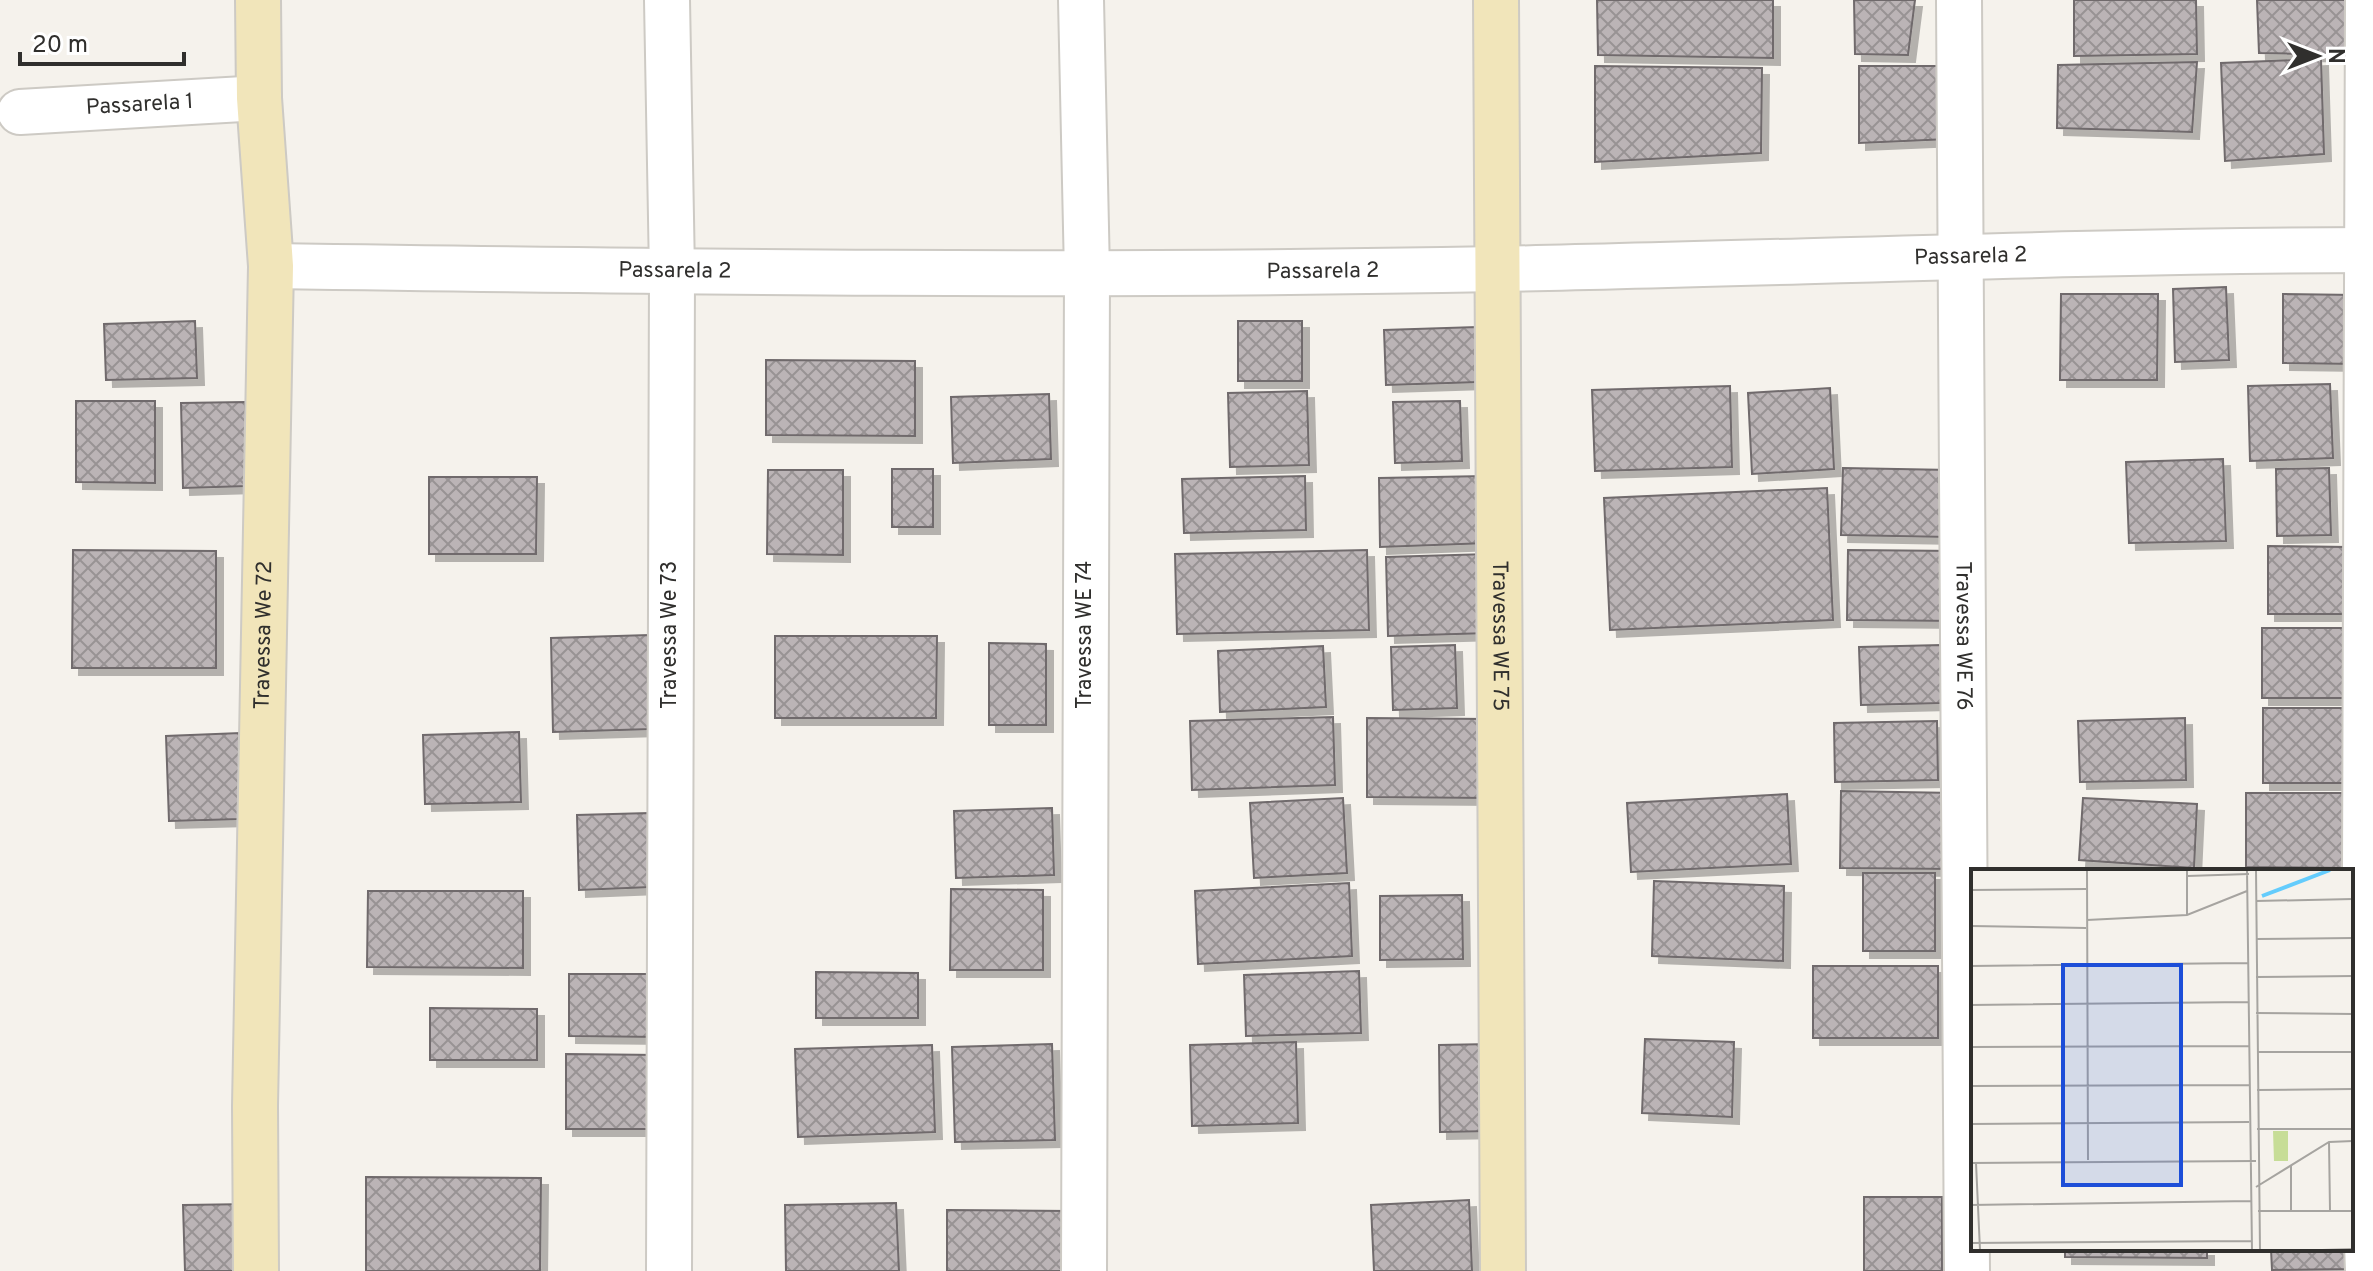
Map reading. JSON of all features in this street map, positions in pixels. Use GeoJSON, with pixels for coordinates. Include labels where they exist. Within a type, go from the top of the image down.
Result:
{"type":"FeatureCollection","features":[{"type":"Feature","properties":{"kind":"main road","name":"Travessa We 72"},"geometry":{"type":"LineString","coordinates":[[256,1271],[255,1090],[271,266],[259,98],[258,0]]}},
{"type":"Feature","properties":{"kind":"main road","name":"Travessa WE 75"},"geometry":{"type":"LineString","coordinates":[[1496,0],[1503,1271]]}},
{"type":"Feature","properties":{"kind":"street","name":"Travessa We 73"},"geometry":{"type":"LineString","coordinates":[[667,0],[672,272],[669,1271]]}},
{"type":"Feature","properties":{"kind":"street","name":"Travessa WE 74"},"geometry":{"type":"LineString","coordinates":[[1081,0],[1087,273],[1084,1271]]}},
{"type":"Feature","properties":{"kind":"street","name":"Travessa WE 76"},"geometry":{"type":"LineString","coordinates":[[1959,0],[1967,1271]]}},
{"type":"Feature","properties":{"kind":"street"},"geometry":{"type":"LineString","coordinates":[[2368,0],[2371,250],[2364,1161],[2368,1271]]}},
{"type":"Feature","properties":{"kind":"street","name":"Passarela 1"},"geometry":{"type":"LineString","coordinates":[[20,112],[259,98]]}},
{"type":"Feature","properties":{"kind":"street","name":"Passarela 2"},"geometry":{"type":"LineString","coordinates":[[271,266],[672,272],[1087,273],[1498,269],[1963,255],[2371,250]]}},
{"type":"Feature","properties":{"kind":"building"},"geometry":{"type":"Polygon","coordinates":[[[1597,0],[1773,0],[1773,58],[1598,55],[1597,0]]]}},
{"type":"Feature","properties":{"kind":"building"},"geometry":{"type":"Polygon","coordinates":[[[1854,0],[1915,0],[1908,55],[1855,54],[1854,0]]]}},
{"type":"Feature","properties":{"kind":"building"},"geometry":{"type":"Polygon","coordinates":[[[2074,0],[2196,0],[2197,54],[2074,56],[2074,0]]]}},
{"type":"Feature","properties":{"kind":"building"},"geometry":{"type":"Polygon","coordinates":[[[2257,0],[2356,0],[2354,55],[2259,53],[2257,0]]]}},
{"type":"Feature","properties":{"kind":"building"},"geometry":{"type":"Polygon","coordinates":[[[2321,59],[2324,154],[2225,161],[2221,63],[2321,59]]]}},
{"type":"Feature","properties":{"kind":"building"},"geometry":{"type":"Polygon","coordinates":[[[2197,62],[2192,132],[2057,128],[2058,65],[2197,62]]]}},
{"type":"Feature","properties":{"kind":"building"},"geometry":{"type":"Polygon","coordinates":[[[1595,66],[1762,68],[1761,153],[1595,162],[1595,66]]]}},
{"type":"Feature","properties":{"kind":"building"},"geometry":{"type":"Polygon","coordinates":[[[1859,66],[1949,66],[1949,139],[1859,143],[1859,66]]]}},
{"type":"Feature","properties":{"kind":"building"},"geometry":{"type":"Polygon","coordinates":[[[2226,287],[2229,360],[2175,362],[2173,289],[2226,287]]]}},
{"type":"Feature","properties":{"kind":"building"},"geometry":{"type":"Polygon","coordinates":[[[2061,294],[2158,294],[2157,380],[2060,380],[2061,294]]]}},
{"type":"Feature","properties":{"kind":"building"},"geometry":{"type":"Polygon","coordinates":[[[2283,294],[2356,295],[2356,364],[2283,363],[2283,294]]]}},
{"type":"Feature","properties":{"kind":"building"},"geometry":{"type":"Polygon","coordinates":[[[195,321],[197,378],[106,380],[104,324],[195,321]]]}},
{"type":"Feature","properties":{"kind":"building"},"geometry":{"type":"Polygon","coordinates":[[[1238,321],[1302,321],[1302,381],[1238,381],[1238,321]]]}},
{"type":"Feature","properties":{"kind":"building"},"geometry":{"type":"Polygon","coordinates":[[[1477,327],[1479,382],[1386,385],[1384,330],[1477,327]]]}},
{"type":"Feature","properties":{"kind":"building"},"geometry":{"type":"Polygon","coordinates":[[[766,360],[915,361],[915,436],[766,435],[766,360]]]}},
{"type":"Feature","properties":{"kind":"building"},"geometry":{"type":"Polygon","coordinates":[[[2330,384],[2333,458],[2250,461],[2248,386],[2330,384]]]}},
{"type":"Feature","properties":{"kind":"building"},"geometry":{"type":"Polygon","coordinates":[[[1730,386],[1732,467],[1595,471],[1592,390],[1730,386]]]}},
{"type":"Feature","properties":{"kind":"building"},"geometry":{"type":"Polygon","coordinates":[[[1830,388],[1834,469],[1752,474],[1748,393],[1830,388]]]}},
{"type":"Feature","properties":{"kind":"building"},"geometry":{"type":"Polygon","coordinates":[[[1307,391],[1309,465],[1230,467],[1228,393],[1307,391]]]}},
{"type":"Feature","properties":{"kind":"building"},"geometry":{"type":"Polygon","coordinates":[[[1049,394],[1051,459],[953,463],[951,397],[1049,394]]]}},
{"type":"Feature","properties":{"kind":"building"},"geometry":{"type":"Polygon","coordinates":[[[76,401],[155,401],[155,483],[76,482],[76,401]]]}},
{"type":"Feature","properties":{"kind":"building"},"geometry":{"type":"Polygon","coordinates":[[[1460,401],[1462,461],[1395,463],[1393,402],[1460,401]]]}},
{"type":"Feature","properties":{"kind":"building"},"geometry":{"type":"Polygon","coordinates":[[[245,402],[248,486],[183,488],[181,403],[245,402]]]}},
{"type":"Feature","properties":{"kind":"building"},"geometry":{"type":"Polygon","coordinates":[[[2223,459],[2226,541],[2129,543],[2126,462],[2223,459]]]}},
{"type":"Feature","properties":{"kind":"building"},"geometry":{"type":"Polygon","coordinates":[[[1843,468],[1951,470],[1950,537],[1841,535],[1843,468]]]}},
{"type":"Feature","properties":{"kind":"building"},"geometry":{"type":"Polygon","coordinates":[[[2329,468],[2331,535],[2277,536],[2276,469],[2329,468]]]}},
{"type":"Feature","properties":{"kind":"building"},"geometry":{"type":"Polygon","coordinates":[[[892,469],[933,469],[933,527],[892,527],[892,469]]]}},
{"type":"Feature","properties":{"kind":"building"},"geometry":{"type":"Polygon","coordinates":[[[768,470],[843,470],[843,555],[767,554],[768,470]]]}},
{"type":"Feature","properties":{"kind":"building"},"geometry":{"type":"Polygon","coordinates":[[[1305,476],[1306,530],[1184,533],[1182,479],[1305,476]]]}},
{"type":"Feature","properties":{"kind":"building"},"geometry":{"type":"Polygon","coordinates":[[[1486,476],[1488,543],[1380,547],[1379,478],[1486,476]]]}},
{"type":"Feature","properties":{"kind":"building"},"geometry":{"type":"Polygon","coordinates":[[[429,477],[537,477],[536,554],[429,554],[429,477]]]}},
{"type":"Feature","properties":{"kind":"building"},"geometry":{"type":"Polygon","coordinates":[[[1827,488],[1833,620],[1610,630],[1604,498],[1827,488]]]}},
{"type":"Feature","properties":{"kind":"building"},"geometry":{"type":"Polygon","coordinates":[[[2268,546],[2348,547],[2348,614],[2268,614],[2268,546]]]}},
{"type":"Feature","properties":{"kind":"building"},"geometry":{"type":"Polygon","coordinates":[[[73,550],[216,551],[216,668],[72,668],[73,550]]]}},
{"type":"Feature","properties":{"kind":"building"},"geometry":{"type":"Polygon","coordinates":[[[1367,550],[1369,630],[1177,634],[1175,554],[1367,550]]]}},
{"type":"Feature","properties":{"kind":"building"},"geometry":{"type":"Polygon","coordinates":[[[1848,550],[1958,551],[1958,621],[1847,620],[1848,550]]]}},
{"type":"Feature","properties":{"kind":"building"},"geometry":{"type":"Polygon","coordinates":[[[1489,554],[1490,633],[1388,636],[1386,557],[1489,554]]]}},
{"type":"Feature","properties":{"kind":"building"},"geometry":{"type":"Polygon","coordinates":[[[2262,628],[2352,628],[2352,698],[2262,698],[2262,628]]]}},
{"type":"Feature","properties":{"kind":"building"},"geometry":{"type":"Polygon","coordinates":[[[649,635],[652,729],[553,732],[551,638],[649,635]]]}},
{"type":"Feature","properties":{"kind":"building"},"geometry":{"type":"Polygon","coordinates":[[[775,636],[937,636],[936,718],[775,718],[775,636]]]}},
{"type":"Feature","properties":{"kind":"building"},"geometry":{"type":"Polygon","coordinates":[[[989,643],[1046,644],[1046,725],[989,725],[989,643]]]}},
{"type":"Feature","properties":{"kind":"building"},"geometry":{"type":"Polygon","coordinates":[[[1455,645],[1457,708],[1393,710],[1391,647],[1455,645]]]}},
{"type":"Feature","properties":{"kind":"building"},"geometry":{"type":"Polygon","coordinates":[[[1941,645],[1942,703],[1861,705],[1859,647],[1941,645]]]}},
{"type":"Feature","properties":{"kind":"building"},"geometry":{"type":"Polygon","coordinates":[[[1323,646],[1326,707],[1220,712],[1218,651],[1323,646]]]}},
{"type":"Feature","properties":{"kind":"building"},"geometry":{"type":"Polygon","coordinates":[[[2263,708],[2347,708],[2347,783],[2263,783],[2263,708]]]}},
{"type":"Feature","properties":{"kind":"building"},"geometry":{"type":"Polygon","coordinates":[[[1333,717],[1335,785],[1192,790],[1190,721],[1333,717]]]}},
{"type":"Feature","properties":{"kind":"building"},"geometry":{"type":"Polygon","coordinates":[[[1367,718],[1488,719],[1488,798],[1367,797],[1367,718]]]}},
{"type":"Feature","properties":{"kind":"building"},"geometry":{"type":"Polygon","coordinates":[[[2185,718],[2186,780],[2080,782],[2078,721],[2185,718]]]}},
{"type":"Feature","properties":{"kind":"building"},"geometry":{"type":"Polygon","coordinates":[[[1937,721],[1938,780],[1835,782],[1834,723],[1937,721]]]}},
{"type":"Feature","properties":{"kind":"building"},"geometry":{"type":"Polygon","coordinates":[[[519,732],[521,802],[425,804],[423,735],[519,732]]]}},
{"type":"Feature","properties":{"kind":"building"},"geometry":{"type":"Polygon","coordinates":[[[240,733],[241,819],[169,821],[166,736],[240,733]]]}},
{"type":"Feature","properties":{"kind":"building"},"geometry":{"type":"Polygon","coordinates":[[[1841,791],[1955,793],[1954,869],[1840,868],[1841,791]]]}},
{"type":"Feature","properties":{"kind":"building"},"geometry":{"type":"Polygon","coordinates":[[[2246,793],[2347,793],[2347,868],[2246,867],[2246,793]]]}},
{"type":"Feature","properties":{"kind":"building"},"geometry":{"type":"Polygon","coordinates":[[[1787,794],[1791,864],[1631,872],[1627,803],[1787,794]]]}},
{"type":"Feature","properties":{"kind":"building"},"geometry":{"type":"Polygon","coordinates":[[[1343,798],[1347,873],[1254,878],[1250,803],[1343,798]]]}},
{"type":"Feature","properties":{"kind":"building"},"geometry":{"type":"Polygon","coordinates":[[[2083,798],[2197,804],[2194,868],[2079,860],[2083,798]]]}},
{"type":"Feature","properties":{"kind":"building"},"geometry":{"type":"Polygon","coordinates":[[[1052,808],[1054,875],[956,878],[954,811],[1052,808]]]}},
{"type":"Feature","properties":{"kind":"building"},"geometry":{"type":"Polygon","coordinates":[[[649,813],[651,887],[579,890],[577,815],[649,813]]]}},
{"type":"Feature","properties":{"kind":"building"},"geometry":{"type":"Polygon","coordinates":[[[1863,873],[1935,873],[1935,951],[1863,951],[1863,873]]]}},
{"type":"Feature","properties":{"kind":"building"},"geometry":{"type":"Polygon","coordinates":[[[1654,881],[1784,886],[1783,961],[1652,956],[1654,881]]]}},
{"type":"Feature","properties":{"kind":"building"},"geometry":{"type":"Polygon","coordinates":[[[1349,883],[1352,956],[1198,964],[1195,891],[1349,883]]]}},
{"type":"Feature","properties":{"kind":"building"},"geometry":{"type":"Polygon","coordinates":[[[951,889],[1043,890],[1043,970],[950,970],[951,889]]]}},
{"type":"Feature","properties":{"kind":"building"},"geometry":{"type":"Polygon","coordinates":[[[368,891],[523,891],[523,968],[367,967],[368,891]]]}},
{"type":"Feature","properties":{"kind":"building"},"geometry":{"type":"Polygon","coordinates":[[[1462,895],[1463,959],[1380,960],[1380,896],[1462,895]]]}},
{"type":"Feature","properties":{"kind":"building"},"geometry":{"type":"Polygon","coordinates":[[[1813,966],[1938,966],[1938,1038],[1813,1038],[1813,966]]]}},
{"type":"Feature","properties":{"kind":"building"},"geometry":{"type":"Polygon","coordinates":[[[1359,971],[1361,1033],[1246,1036],[1244,975],[1359,971]]]}},
{"type":"Feature","properties":{"kind":"building"},"geometry":{"type":"Polygon","coordinates":[[[816,972],[918,973],[918,1018],[816,1018],[816,972]]]}},
{"type":"Feature","properties":{"kind":"building"},"geometry":{"type":"Polygon","coordinates":[[[569,974],[659,974],[659,1037],[569,1036],[569,974]]]}},
{"type":"Feature","properties":{"kind":"building"},"geometry":{"type":"Polygon","coordinates":[[[430,1008],[537,1009],[537,1060],[430,1060],[430,1008]]]}},
{"type":"Feature","properties":{"kind":"building"},"geometry":{"type":"Polygon","coordinates":[[[1645,1039],[1734,1042],[1732,1117],[1642,1113],[1645,1039]]]}},
{"type":"Feature","properties":{"kind":"building"},"geometry":{"type":"Polygon","coordinates":[[[1296,1042],[1298,1123],[1192,1126],[1190,1045],[1296,1042]]]}},
{"type":"Feature","properties":{"kind":"building"},"geometry":{"type":"Polygon","coordinates":[[[1052,1044],[1055,1140],[955,1142],[952,1047],[1052,1044]]]}},
{"type":"Feature","properties":{"kind":"building"},"geometry":{"type":"Polygon","coordinates":[[[1491,1044],[1494,1131],[1440,1132],[1439,1045],[1491,1044]]]}},
{"type":"Feature","properties":{"kind":"building"},"geometry":{"type":"Polygon","coordinates":[[[932,1045],[935,1132],[798,1137],[795,1049],[932,1045]]]}},
{"type":"Feature","properties":{"kind":"building"},"geometry":{"type":"Polygon","coordinates":[[[566,1054],[659,1055],[658,1129],[566,1129],[566,1054]]]}},
{"type":"Feature","properties":{"kind":"building"},"geometry":{"type":"Polygon","coordinates":[[[366,1177],[541,1178],[540,1271],[366,1271],[366,1177]]]}},
{"type":"Feature","properties":{"kind":"building"},"geometry":{"type":"Polygon","coordinates":[[[1864,1197],[1942,1197],[1942,1271],[1864,1271],[1864,1197]]]}},
{"type":"Feature","properties":{"kind":"building"},"geometry":{"type":"Polygon","coordinates":[[[1469,1200],[1472,1271],[1374,1271],[1371,1205],[1469,1200]]]}},
{"type":"Feature","properties":{"kind":"building"},"geometry":{"type":"Polygon","coordinates":[[[896,1203],[899,1271],[786,1271],[785,1205],[896,1203]]]}},
{"type":"Feature","properties":{"kind":"building"},"geometry":{"type":"Polygon","coordinates":[[[252,1204],[255,1271],[185,1271],[183,1205],[252,1204]]]}},
{"type":"Feature","properties":{"kind":"building"},"geometry":{"type":"Polygon","coordinates":[[[947,1210],[1070,1211],[1069,1271],[947,1271],[947,1210]]]}},
{"type":"Feature","properties":{"kind":"building"},"geometry":{"type":"Polygon","coordinates":[[[2065,1251],[2207,1251],[2207,1258],[2065,1257],[2065,1251]]]}},
{"type":"Feature","properties":{"kind":"building"},"geometry":{"type":"Polygon","coordinates":[[[2271,1251],[2347,1251],[2347,1269],[2272,1270],[2271,1251]]]}}]}
